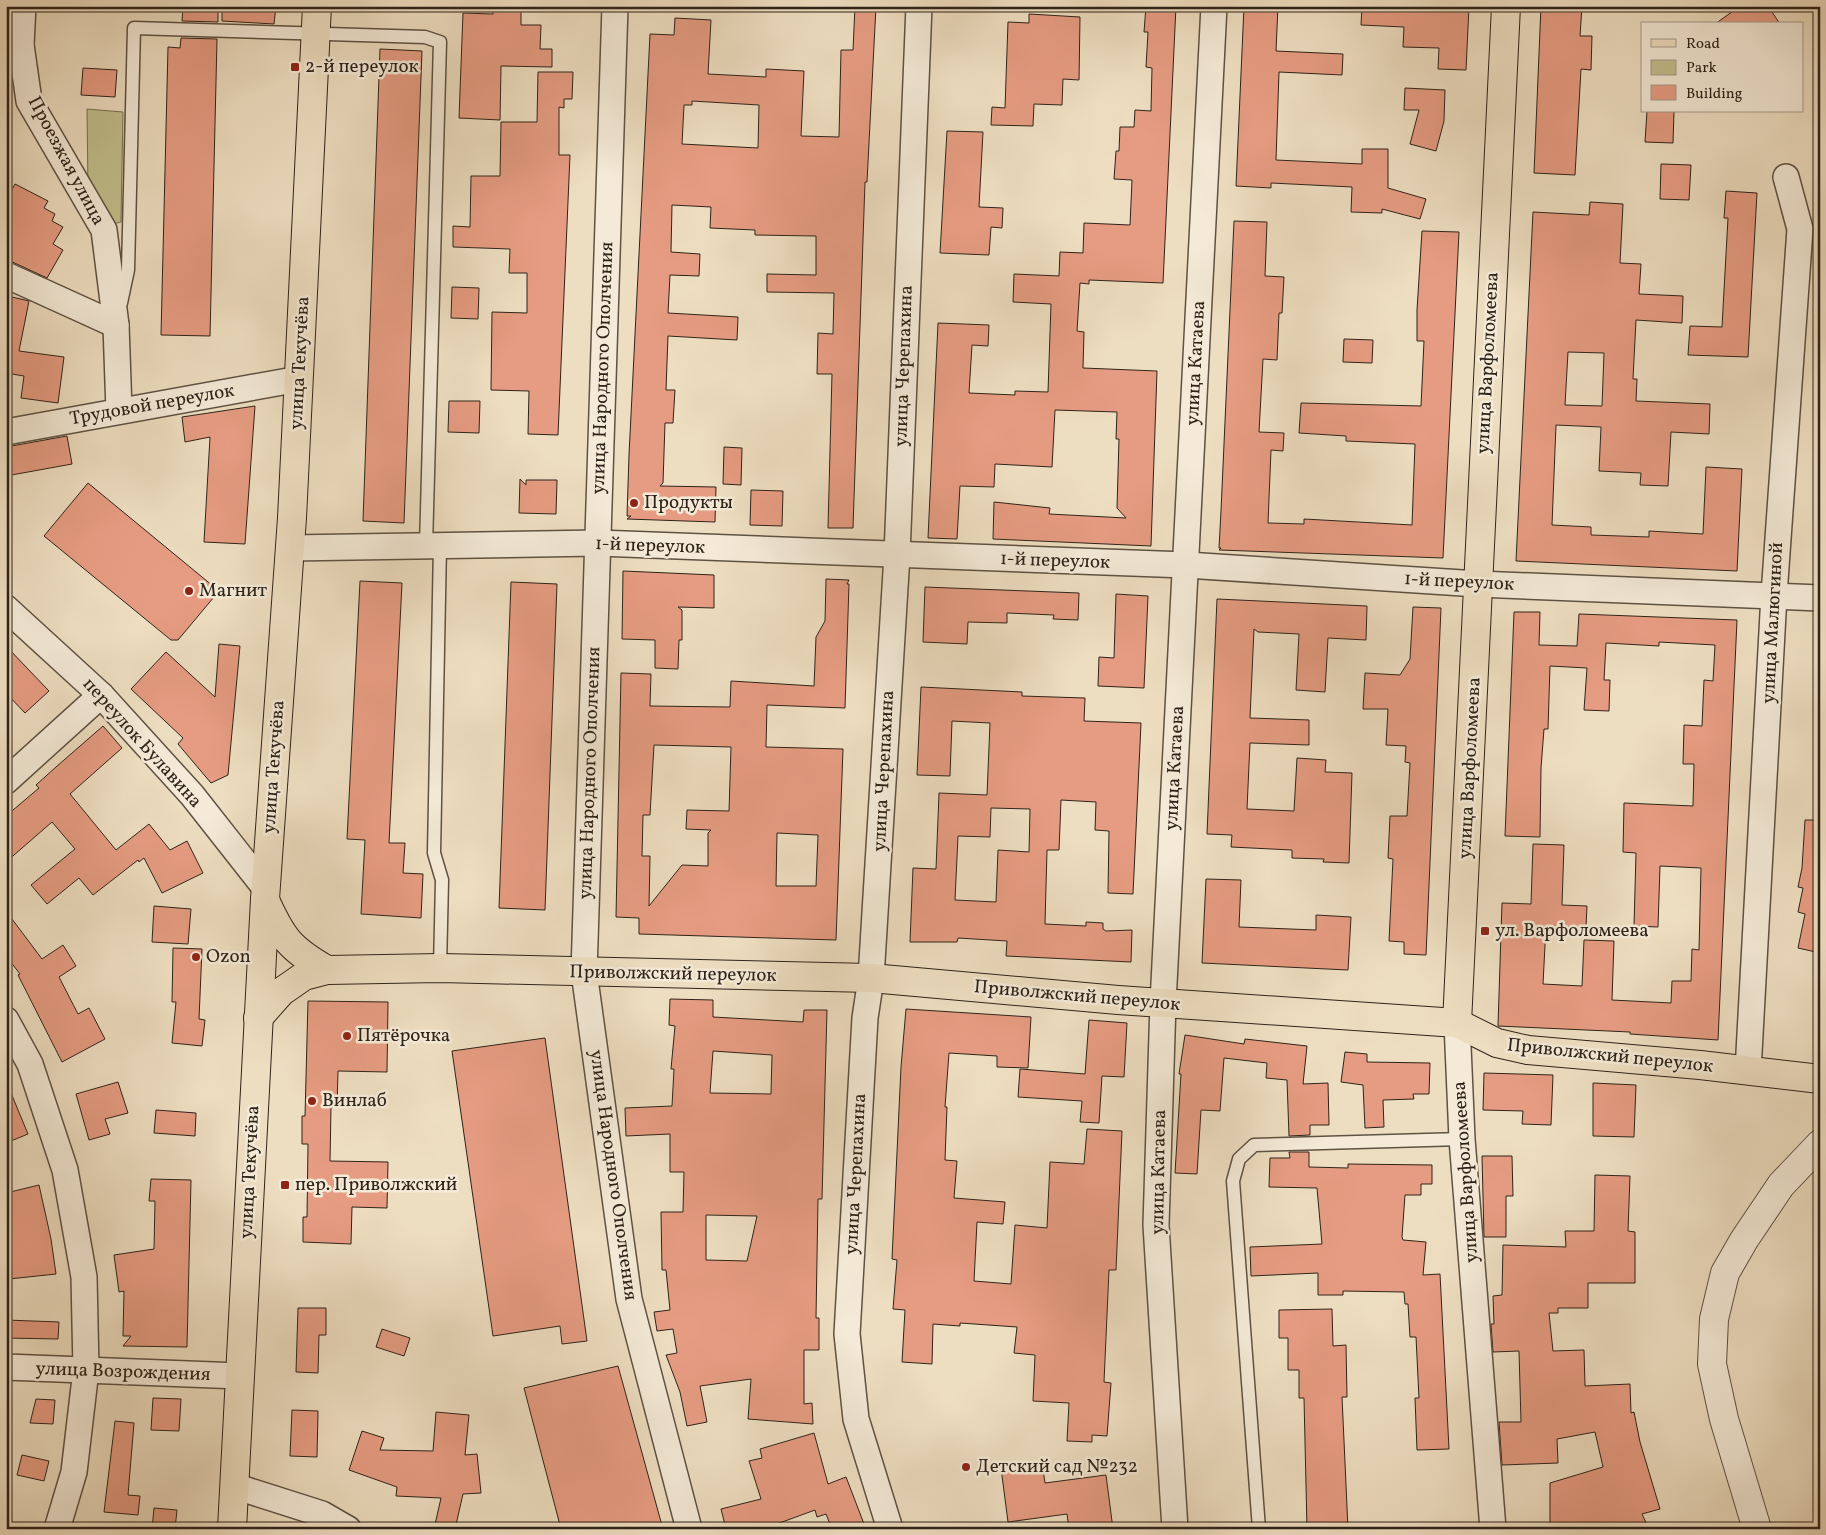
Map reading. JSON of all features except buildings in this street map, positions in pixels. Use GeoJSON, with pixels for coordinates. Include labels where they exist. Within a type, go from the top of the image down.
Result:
{"type":"FeatureCollection","features":[{"type":"Feature","properties":{"kind":"main road","name":"улица Текучёва"},"geometry":{"type":"LineString","coordinates":[[232,1529],[265,894],[290,548],[317,6]]}},
{"type":"Feature","properties":{"kind":"main road","name":"улица Варфоломеева"},"geometry":{"type":"LineString","coordinates":[[1457,1023],[1506,6]]}},
{"type":"Feature","properties":{"kind":"main road"},"geometry":{"type":"LineString","coordinates":[[265,894],[277,926],[290,946],[327,970]]}},
{"type":"Feature","properties":{"kind":"main road","name":"Приволжский переулок"},"geometry":{"type":"LineString","coordinates":[[258,1018],[281,992],[304,976],[327,970],[440,968],[871,978],[1163,1002],[1457,1023],[1496,1043],[1528,1050],[1820,1079]]}},
{"type":"Feature","properties":{"kind":"street","name":"Проезжая улица"},"geometry":{"type":"LineString","coordinates":[[23,6],[13,43],[29,101],[104,230],[116,325],[119,411]]}},
{"type":"Feature","properties":{"kind":"street","name":"улица Народного Ополчения"},"geometry":{"type":"LineString","coordinates":[[615,6],[584,972],[629,1299],[689,1529]]}},
{"type":"Feature","properties":{"kind":"street","name":"улица Черепахина"},"geometry":{"type":"LineString","coordinates":[[890,1529],[856,1419],[847,1334],[864,1018],[871,978],[897,555],[919,6]]}},
{"type":"Feature","properties":{"kind":"street","name":"улица Катаева"},"geometry":{"type":"LineString","coordinates":[[1175,1529],[1156,1225],[1163,1002],[1214,6]]}},
{"type":"Feature","properties":{"kind":"street","name":"улица Малюгиной"},"geometry":{"type":"LineString","coordinates":[[1748,1071],[1774,595],[1800,229],[1786,177]]}},
{"type":"Feature","properties":{"kind":"street"},"geometry":{"type":"LineString","coordinates":[[6,275],[116,325]]}},
{"type":"Feature","properties":{"kind":"street","name":"Трудовой переулок"},"geometry":{"type":"LineString","coordinates":[[6,432],[299,379]]}},
{"type":"Feature","properties":{"kind":"street","name":"1-й переулок"},"geometry":{"type":"LineString","coordinates":[[290,548],[598,543],[1186,566],[1478,584],[1820,598]]}},
{"type":"Feature","properties":{"kind":"street","name":"переулок Булавина"},"geometry":{"type":"LineString","coordinates":[[6,608],[101,695],[192,795],[265,894]]}},
{"type":"Feature","properties":{"kind":"street"},"geometry":{"type":"LineString","coordinates":[[6,781],[101,695]]}},
{"type":"Feature","properties":{"kind":"street"},"geometry":{"type":"LineString","coordinates":[[6,1020],[30,1064],[65,1170],[84,1277],[86,1370],[74,1472],[57,1529]]}},
{"type":"Feature","properties":{"kind":"street","name":"улица Варфоломеева"},"geometry":{"type":"LineString","coordinates":[[1457,1023],[1462,1139],[1493,1529]]}},
{"type":"Feature","properties":{"kind":"street"},"geometry":{"type":"LineString","coordinates":[[1757,1529],[1724,1420],[1712,1364],[1714,1318],[1725,1273],[1744,1240],[1781,1185],[1820,1144]]}},
{"type":"Feature","properties":{"kind":"street","name":"улица Возрождения"},"geometry":{"type":"LineString","coordinates":[[6,1367],[240,1376]]}},
{"type":"Feature","properties":{"kind":"street"},"geometry":{"type":"LineString","coordinates":[[234,1486],[322,1514],[348,1529]]}},
{"type":"Feature","properties":{"kind":"lane"},"geometry":{"type":"LineString","coordinates":[[116,325],[128,270],[134,28],[425,37],[440,42],[433,546],[434,853],[442,880],[440,968]]}},
{"type":"Feature","properties":{"kind":"lane"},"geometry":{"type":"LineString","coordinates":[[1259,1529],[1233,1181],[1239,1159],[1254,1145],[1462,1139]]}},
{"type":"Feature","properties":{"kind":"green space"},"geometry":{"type":"Polygon","coordinates":[[[87,109],[123,112],[121,222],[113,224],[88,190],[87,109]]]}},
{"type":"Feature","properties":{"kind":"place","name":"2-й переулок"},"geometry":{"type":"Point","coordinates":[295,67]}},
{"type":"Feature","properties":{"kind":"place","name":"Продукты"},"geometry":{"type":"Point","coordinates":[634,503]}},
{"type":"Feature","properties":{"kind":"place","name":"Магнит"},"geometry":{"type":"Point","coordinates":[189,591]}},
{"type":"Feature","properties":{"kind":"place","name":"ул. Варфоломеева"},"geometry":{"type":"Point","coordinates":[1485,931]}},
{"type":"Feature","properties":{"kind":"place","name":"Ozon"},"geometry":{"type":"Point","coordinates":[196,957]}},
{"type":"Feature","properties":{"kind":"place","name":"Пятёрочка"},"geometry":{"type":"Point","coordinates":[347,1036]}},
{"type":"Feature","properties":{"kind":"place","name":"Винлаб"},"geometry":{"type":"Point","coordinates":[312,1101]}},
{"type":"Feature","properties":{"kind":"place","name":"пер. Приволжский"},"geometry":{"type":"Point","coordinates":[285,1185]}},
{"type":"Feature","properties":{"kind":"place","name":"Детский сад №232"},"geometry":{"type":"Point","coordinates":[966,1467]}}]}
